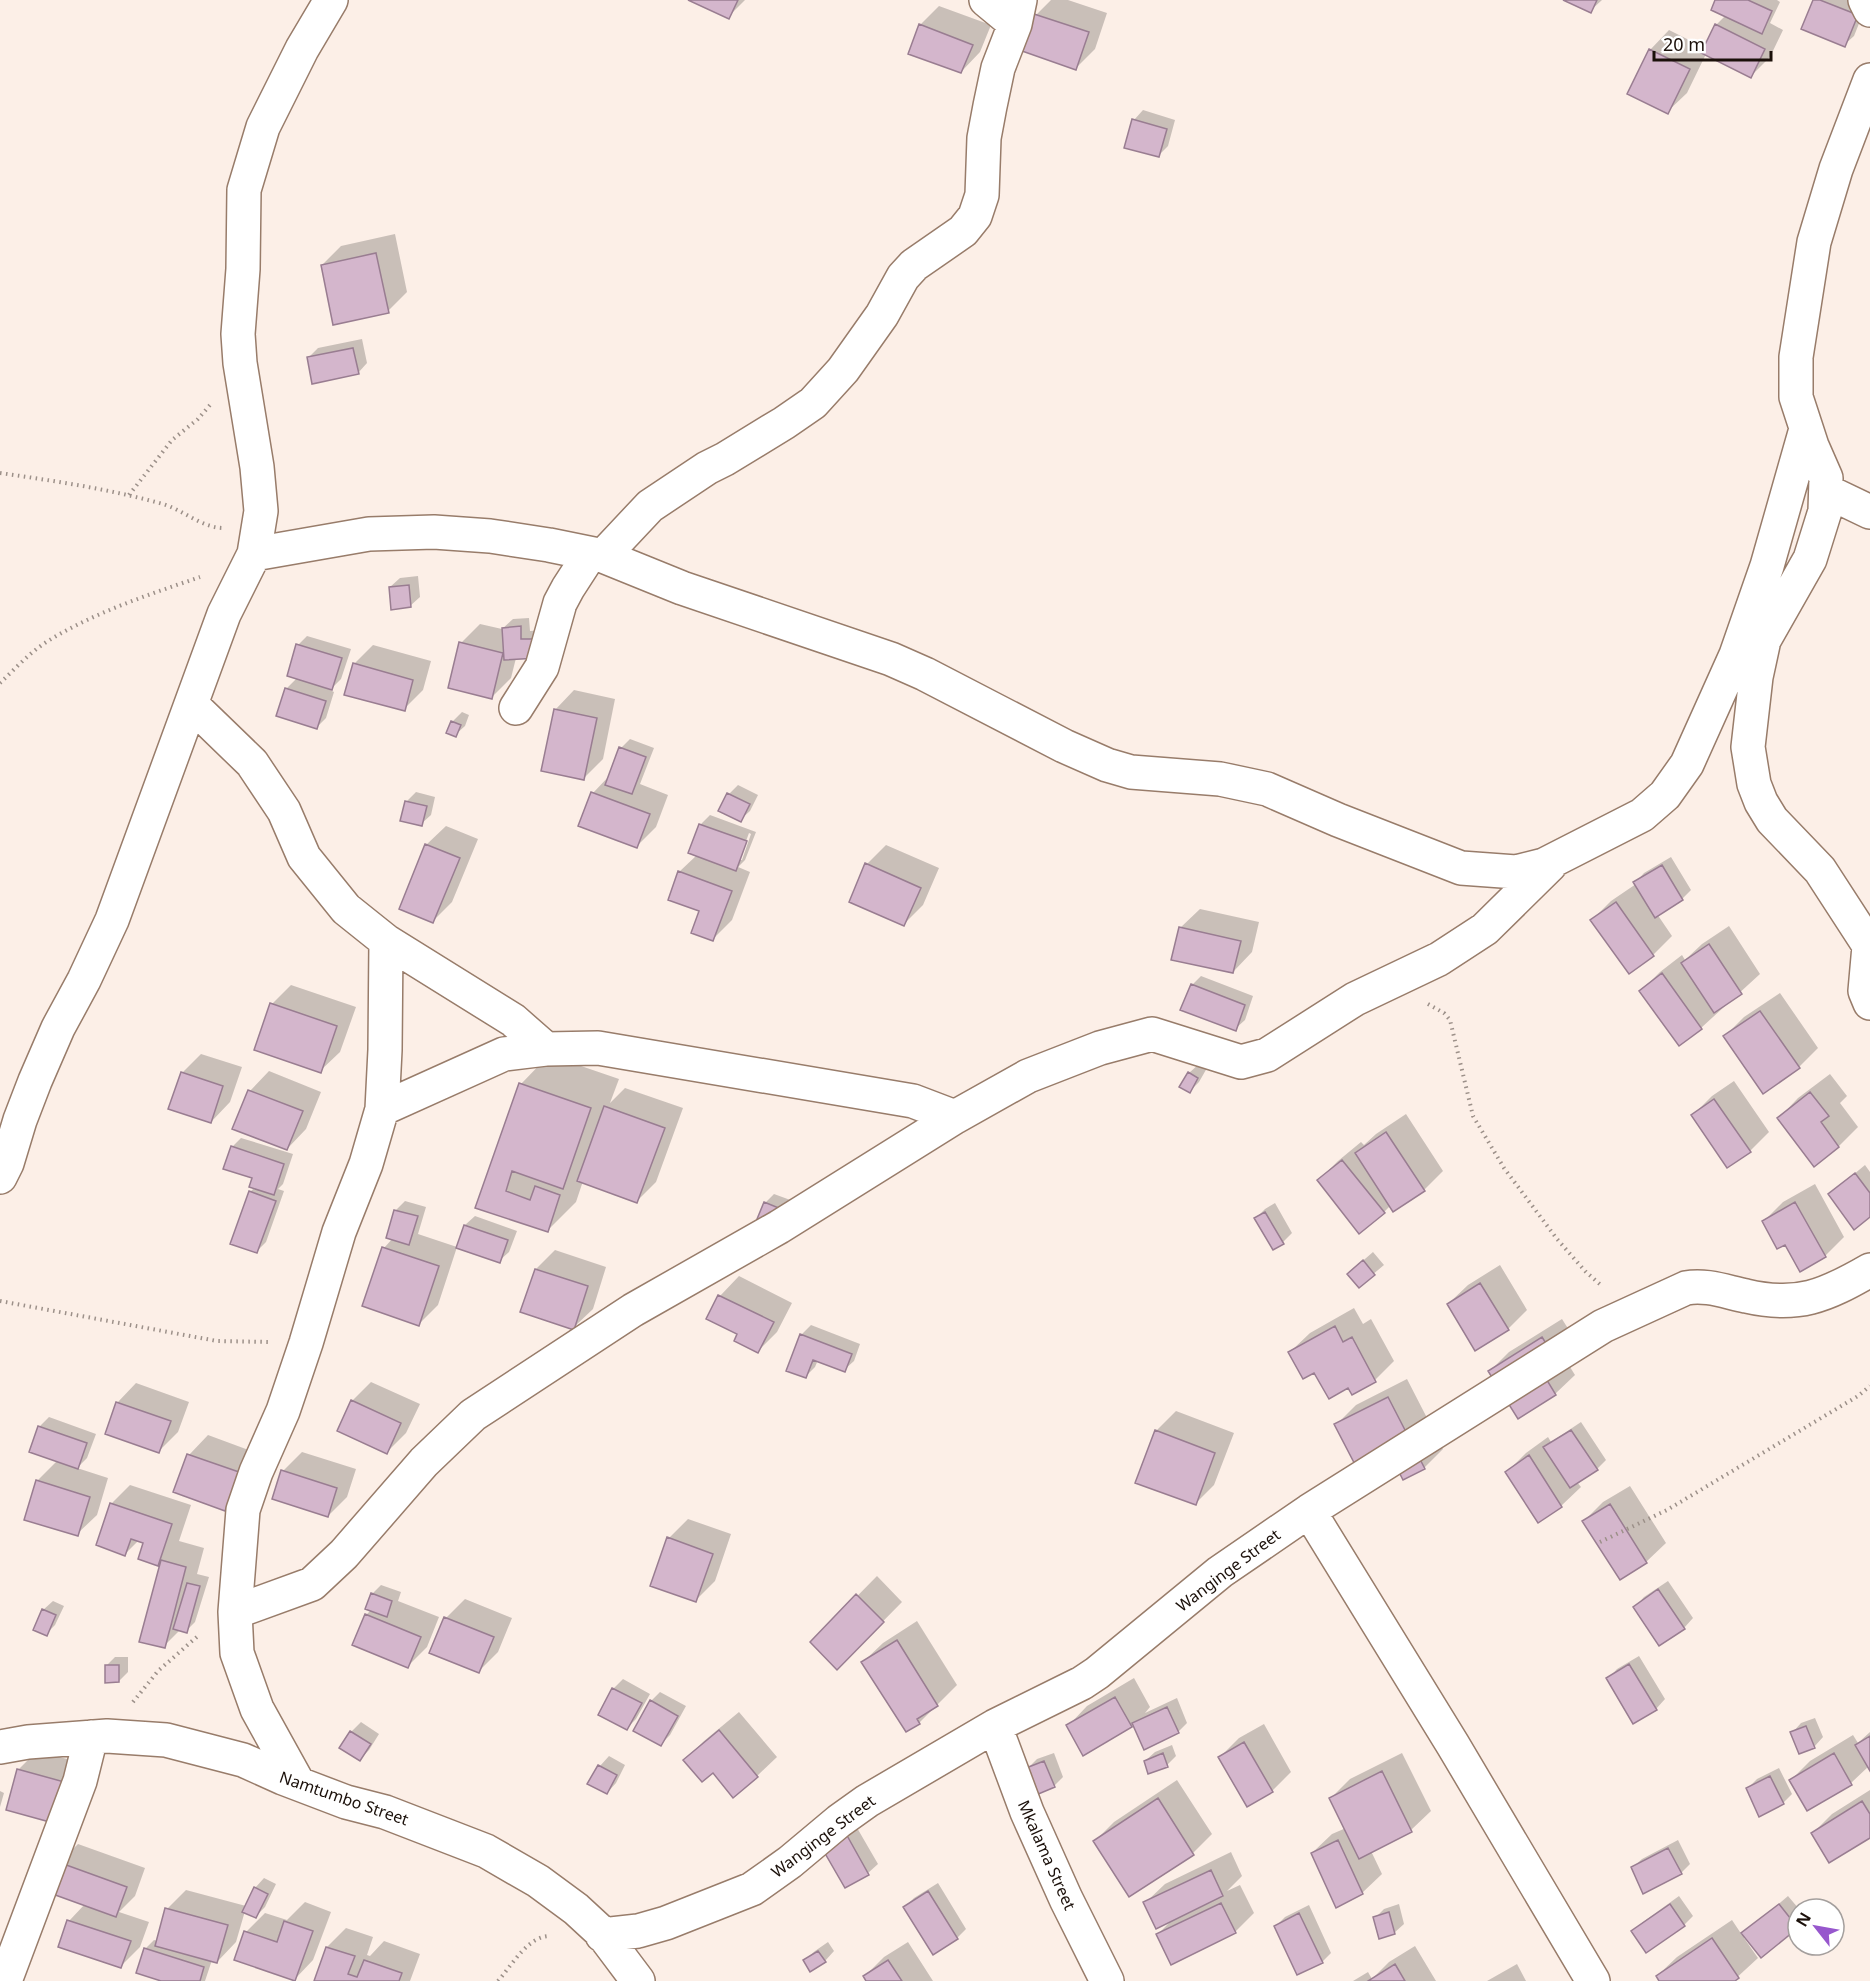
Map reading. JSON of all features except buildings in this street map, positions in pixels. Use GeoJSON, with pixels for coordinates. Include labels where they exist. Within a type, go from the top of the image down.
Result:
{"type":"FeatureCollection","features":[{"type":"Feature","properties":{"kind":"street"},"geometry":{"type":"LineString","coordinates":[[0,1177],[7,1163],[34,1081],[112,920],[224,614],[252,557],[261,511],[238,334],[243,269],[244,190],[263,127],[302,49],[331,0]]}},
{"type":"Feature","properties":{"kind":"street"},"geometry":{"type":"LineString","coordinates":[[516,708],[542,667],[561,603],[568,588],[596,555],[650,506],[813,403],[843,370],[882,315],[903,277],[914,265],[963,231],[975,216],[982,195],[984,138],[990,106],[998,68],[1017,12],[986,0]]}},
{"type":"Feature","properties":{"kind":"street"},"geometry":{"type":"LineString","coordinates":[[1865,0],[1870,10]]}},
{"type":"Feature","properties":{"kind":"street"},"geometry":{"type":"LineString","coordinates":[[1870,80],[1836,169],[1814,242],[1796,357],[1796,397],[1826,478],[1825,511],[1810,559],[1764,640],[1756,677],[1748,747],[1754,784],[1766,811],[1820,870],[1870,947],[1865,991],[1870,1003]]}},
{"type":"Feature","properties":{"kind":"street"},"geometry":{"type":"LineString","coordinates":[[252,557],[369,534],[434,532],[490,536],[596,555],[682,588],[891,659],[925,674],[1064,746],[1107,765],[1131,772],[1220,779],[1267,789],[1338,820],[1461,868],[1516,873],[1544,865],[1642,815],[1665,795],[1687,764],[1736,655],[1752,611],[1806,429]]}},
{"type":"Feature","properties":{"kind":"street"},"geometry":{"type":"LineString","coordinates":[[1826,491],[1870,512]]}},
{"type":"Feature","properties":{"kind":"street"},"geometry":{"type":"LineString","coordinates":[[191,704],[252,764],[284,811],[304,857],[345,909],[386,941],[513,1020],[546,1049]]}},
{"type":"Feature","properties":{"kind":"street"},"geometry":{"type":"LineString","coordinates":[[235,1612],[312,1584],[344,1554],[424,1462],[473,1415],[633,1310],[779,1227],[955,1117],[1028,1076],[1061,1062],[1152,1034],[1241,1062],[1267,1055],[1355,999],[1439,959],[1485,929],[1558,857]]}},
{"type":"Feature","properties":{"kind":"street"},"geometry":{"type":"LineString","coordinates":[[298,1783],[257,1709],[237,1653],[235,1612],[243,1510],[256,1472],[283,1411],[339,1232],[366,1164],[381,1110],[385,1050],[386,941]]}},
{"type":"Feature","properties":{"kind":"street"},"geometry":{"type":"LineString","coordinates":[[381,1110],[504,1054],[546,1049],[598,1048],[913,1101],[955,1117]]}},
{"type":"Feature","properties":{"kind":"street","name":"Wanginge Street"},"geometry":{"type":"LineString","coordinates":[[602,1934],[638,1931],[666,1923],[752,1889],[784,1867],[867,1801],[995,1726],[1082,1683],[1220,1572],[1309,1511],[1603,1326],[1674,1293],[1698,1285],[1768,1301],[1793,1302],[1818,1296],[1870,1270]]}},
{"type":"Feature","properties":{"kind":"street"},"geometry":{"type":"LineString","coordinates":[[1309,1511],[1453,1745],[1593,1981]]}},
{"type":"Feature","properties":{"kind":"street","name":"Mkalama Street"},"geometry":{"type":"LineString","coordinates":[[995,1726],[1027,1812],[1066,1899],[1107,1981]]}},
{"type":"Feature","properties":{"kind":"street"},"geometry":{"type":"LineString","coordinates":[[5,1981],[80,1781],[99,1737]]}},
{"type":"Feature","properties":{"kind":"street","name":"Namtumbo Street"},"geometry":{"type":"LineString","coordinates":[[0,1746],[99,1737],[166,1740],[243,1760],[346,1802],[385,1812],[486,1851],[538,1881],[576,1909],[602,1934],[638,1981]]}},
{"type":"Feature","properties":{"kind":"path"},"geometry":{"type":"LineString","coordinates":[[129,495],[172,440],[206,410],[240,363]]}},
{"type":"Feature","properties":{"kind":"path"},"geometry":{"type":"LineString","coordinates":[[0,473],[129,495],[166,505],[210,526],[220,528],[245,521],[261,511]]}},
{"type":"Feature","properties":{"kind":"path"},"geometry":{"type":"LineString","coordinates":[[0,683],[20,663],[47,642],[90,620],[135,600],[252,557]]}},
{"type":"Feature","properties":{"kind":"path"},"geometry":{"type":"LineString","coordinates":[[1391,982],[1450,1020],[1473,1116],[1504,1168],[1557,1239],[1586,1272],[1606,1289],[1639,1310]]}},
{"type":"Feature","properties":{"kind":"path"},"geometry":{"type":"LineString","coordinates":[[0,1300],[217,1341],[306,1343]]}},
{"type":"Feature","properties":{"kind":"path"},"geometry":{"type":"LineString","coordinates":[[1600,1542],[1667,1510],[1858,1396],[1870,1386]]}},
{"type":"Feature","properties":{"kind":"path"},"geometry":{"type":"LineString","coordinates":[[99,1737],[158,1671],[206,1629],[235,1612]]}},
{"type":"Feature","properties":{"kind":"path"},"geometry":{"type":"LineString","coordinates":[[498,1981],[536,1938],[602,1934]]}}]}
